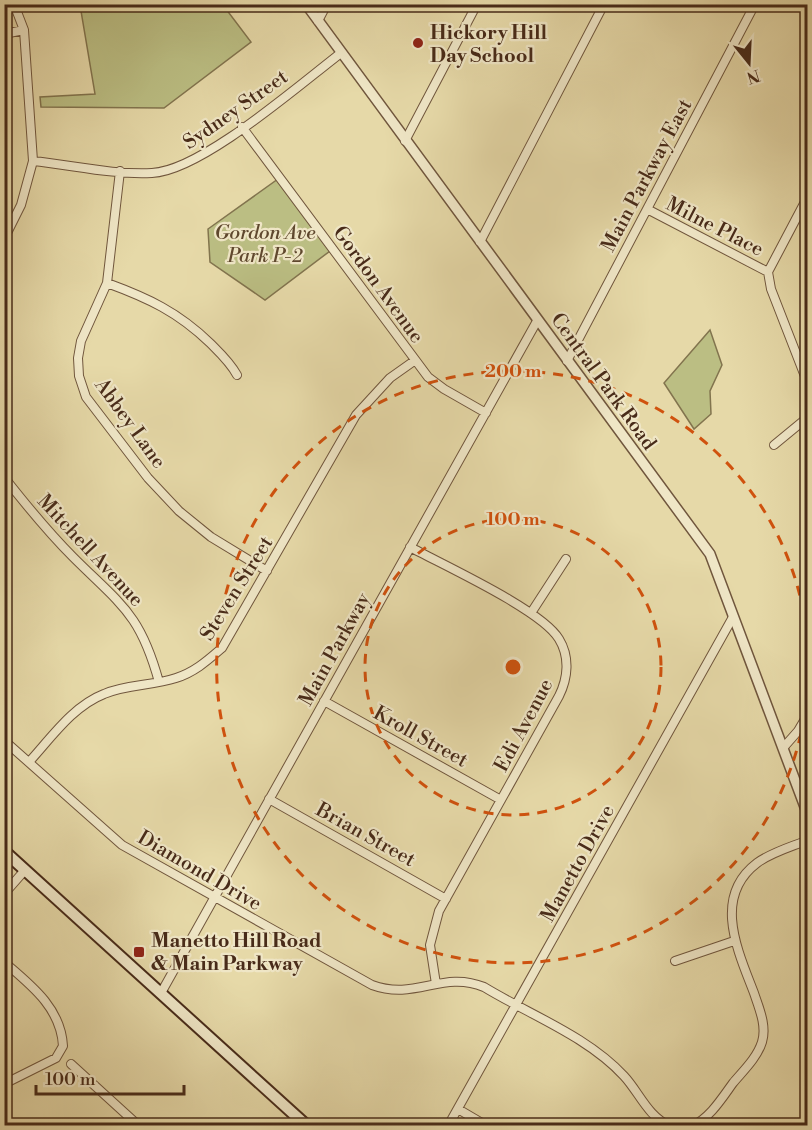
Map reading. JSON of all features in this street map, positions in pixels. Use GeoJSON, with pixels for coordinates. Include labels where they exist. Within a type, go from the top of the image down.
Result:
{"type":"FeatureCollection","features":[{"type":"Feature","properties":{"kind":"main road"},"geometry":{"type":"LineString","coordinates":[[4,851],[308,1125]]}},
{"type":"Feature","properties":{"kind":"street"},"geometry":{"type":"LineString","coordinates":[[4,239],[21,206],[33,161],[24,30],[14,4]]}},
{"type":"Feature","properties":{"kind":"street","name":"Central Park Road"},"geometry":{"type":"LineString","coordinates":[[306,4],[710,554],[807,815]]}},
{"type":"Feature","properties":{"kind":"street"},"geometry":{"type":"LineString","coordinates":[[318,21],[327,4]]}},
{"type":"Feature","properties":{"kind":"street"},"geometry":{"type":"LineString","coordinates":[[405,141],[477,4]]}},
{"type":"Feature","properties":{"kind":"street"},"geometry":{"type":"LineString","coordinates":[[480,242],[604,4]]}},
{"type":"Feature","properties":{"kind":"street","name":"Main Parkway East"},"geometry":{"type":"LineString","coordinates":[[567,361],[754,4]]}},
{"type":"Feature","properties":{"kind":"street"},"geometry":{"type":"LineString","coordinates":[[4,34],[24,30]]}},
{"type":"Feature","properties":{"kind":"street","name":"Sydney Street"},"geometry":{"type":"LineString","coordinates":[[33,161],[154,173],[181,166],[207,153],[341,53]]}},
{"type":"Feature","properties":{"kind":"street","name":"Gordon Avenue"},"geometry":{"type":"LineString","coordinates":[[242,127],[414,361],[444,389],[486,413]]}},
{"type":"Feature","properties":{"kind":"street","name":"Abbey Lane"},"geometry":{"type":"LineString","coordinates":[[120,171],[107,283],[81,341],[78,358],[79,376],[86,397],[148,478],[179,512],[211,537],[267,571]]}},
{"type":"Feature","properties":{"kind":"street"},"geometry":{"type":"LineString","coordinates":[[807,196],[768,272],[771,289],[807,384]]}},
{"type":"Feature","properties":{"kind":"street","name":"Milne Place"},"geometry":{"type":"LineString","coordinates":[[647,209],[768,272]]}},
{"type":"Feature","properties":{"kind":"street"},"geometry":{"type":"LineString","coordinates":[[107,283],[150,299],[188,322],[231,364],[237,375]]}},
{"type":"Feature","properties":{"kind":"street","name":"Main Parkway"},"geometry":{"type":"LineString","coordinates":[[161,993],[537,321]]}},
{"type":"Feature","properties":{"kind":"street","name":"Steven Street"},"geometry":{"type":"LineString","coordinates":[[29,762],[68,720],[93,699],[130,685],[159,682],[193,671],[222,648],[356,415],[390,378],[414,361]]}},
{"type":"Feature","properties":{"kind":"street"},"geometry":{"type":"LineString","coordinates":[[774,445],[807,417]]}},
{"type":"Feature","properties":{"kind":"street","name":"Mitchell Avenue"},"geometry":{"type":"LineString","coordinates":[[4,477],[41,523],[132,615],[145,638],[159,682]]}},
{"type":"Feature","properties":{"kind":"street","name":"Edi Avenue"},"geometry":{"type":"LineString","coordinates":[[410,547],[531,613],[560,639],[566,657],[567,675],[559,696],[439,910],[430,945],[436,984]]}},
{"type":"Feature","properties":{"kind":"street"},"geometry":{"type":"LineString","coordinates":[[531,613],[566,560]]}},
{"type":"Feature","properties":{"kind":"street","name":"Manetto Drive"},"geometry":{"type":"LineString","coordinates":[[448,1125],[734,617]]}},
{"type":"Feature","properties":{"kind":"street","name":"Kroll Street"},"geometry":{"type":"LineString","coordinates":[[324,701],[501,800]]}},
{"type":"Feature","properties":{"kind":"street"},"geometry":{"type":"LineString","coordinates":[[783,748],[798,731],[807,714]]}},
{"type":"Feature","properties":{"kind":"street","name":"Diamond Drive"},"geometry":{"type":"LineString","coordinates":[[7,743],[122,845],[213,898],[372,985],[400,992],[452,980],[468,981],[607,1058],[661,1122],[670,1125]]}},
{"type":"Feature","properties":{"kind":"street","name":"Brian Street"},"geometry":{"type":"LineString","coordinates":[[269,799],[446,899]]}},
{"type":"Feature","properties":{"kind":"street"},"geometry":{"type":"LineString","coordinates":[[692,1125],[709,1113],[753,1059],[763,1040],[763,1022],[734,941],[730,911],[733,899],[748,871],[775,852],[807,840]]}},
{"type":"Feature","properties":{"kind":"street"},"geometry":{"type":"LineString","coordinates":[[4,894],[25,870]]}},
{"type":"Feature","properties":{"kind":"street"},"geometry":{"type":"LineString","coordinates":[[675,961],[734,941]]}},
{"type":"Feature","properties":{"kind":"street"},"geometry":{"type":"LineString","coordinates":[[4,962],[50,1006],[58,1019],[63,1046],[56,1058],[4,1084]]}},
{"type":"Feature","properties":{"kind":"street"},"geometry":{"type":"LineString","coordinates":[[71,1064],[135,1124]]}},
{"type":"Feature","properties":{"kind":"street"},"geometry":{"type":"LineString","coordinates":[[458,1109],[487,1125]]}},
{"type":"Feature","properties":{"kind":"green space"},"geometry":{"type":"Polygon","coordinates":[[[80,5],[223,5],[251,42],[164,108],[41,107],[40,97],[95,94],[80,5]]]}},
{"type":"Feature","properties":{"kind":"green space","name":"Gordon Ave Park P-2"},"geometry":{"type":"Polygon","coordinates":[[[278,179],[330,251],[265,300],[210,262],[208,229],[278,179]]]}},
{"type":"Feature","properties":{"kind":"green space"},"geometry":{"type":"Polygon","coordinates":[[[710,330],[722,365],[710,391],[711,414],[694,429],[664,383],[710,330]]]}},
{"type":"Feature","properties":{"kind":"place","name":"Hickory Hill Day School"},"geometry":{"type":"Point","coordinates":[418,43]}},
{"type":"Feature","properties":{"kind":"place","name":"Manetto Hill Road & Main Parkway"},"geometry":{"type":"Point","coordinates":[139,952]}}]}
